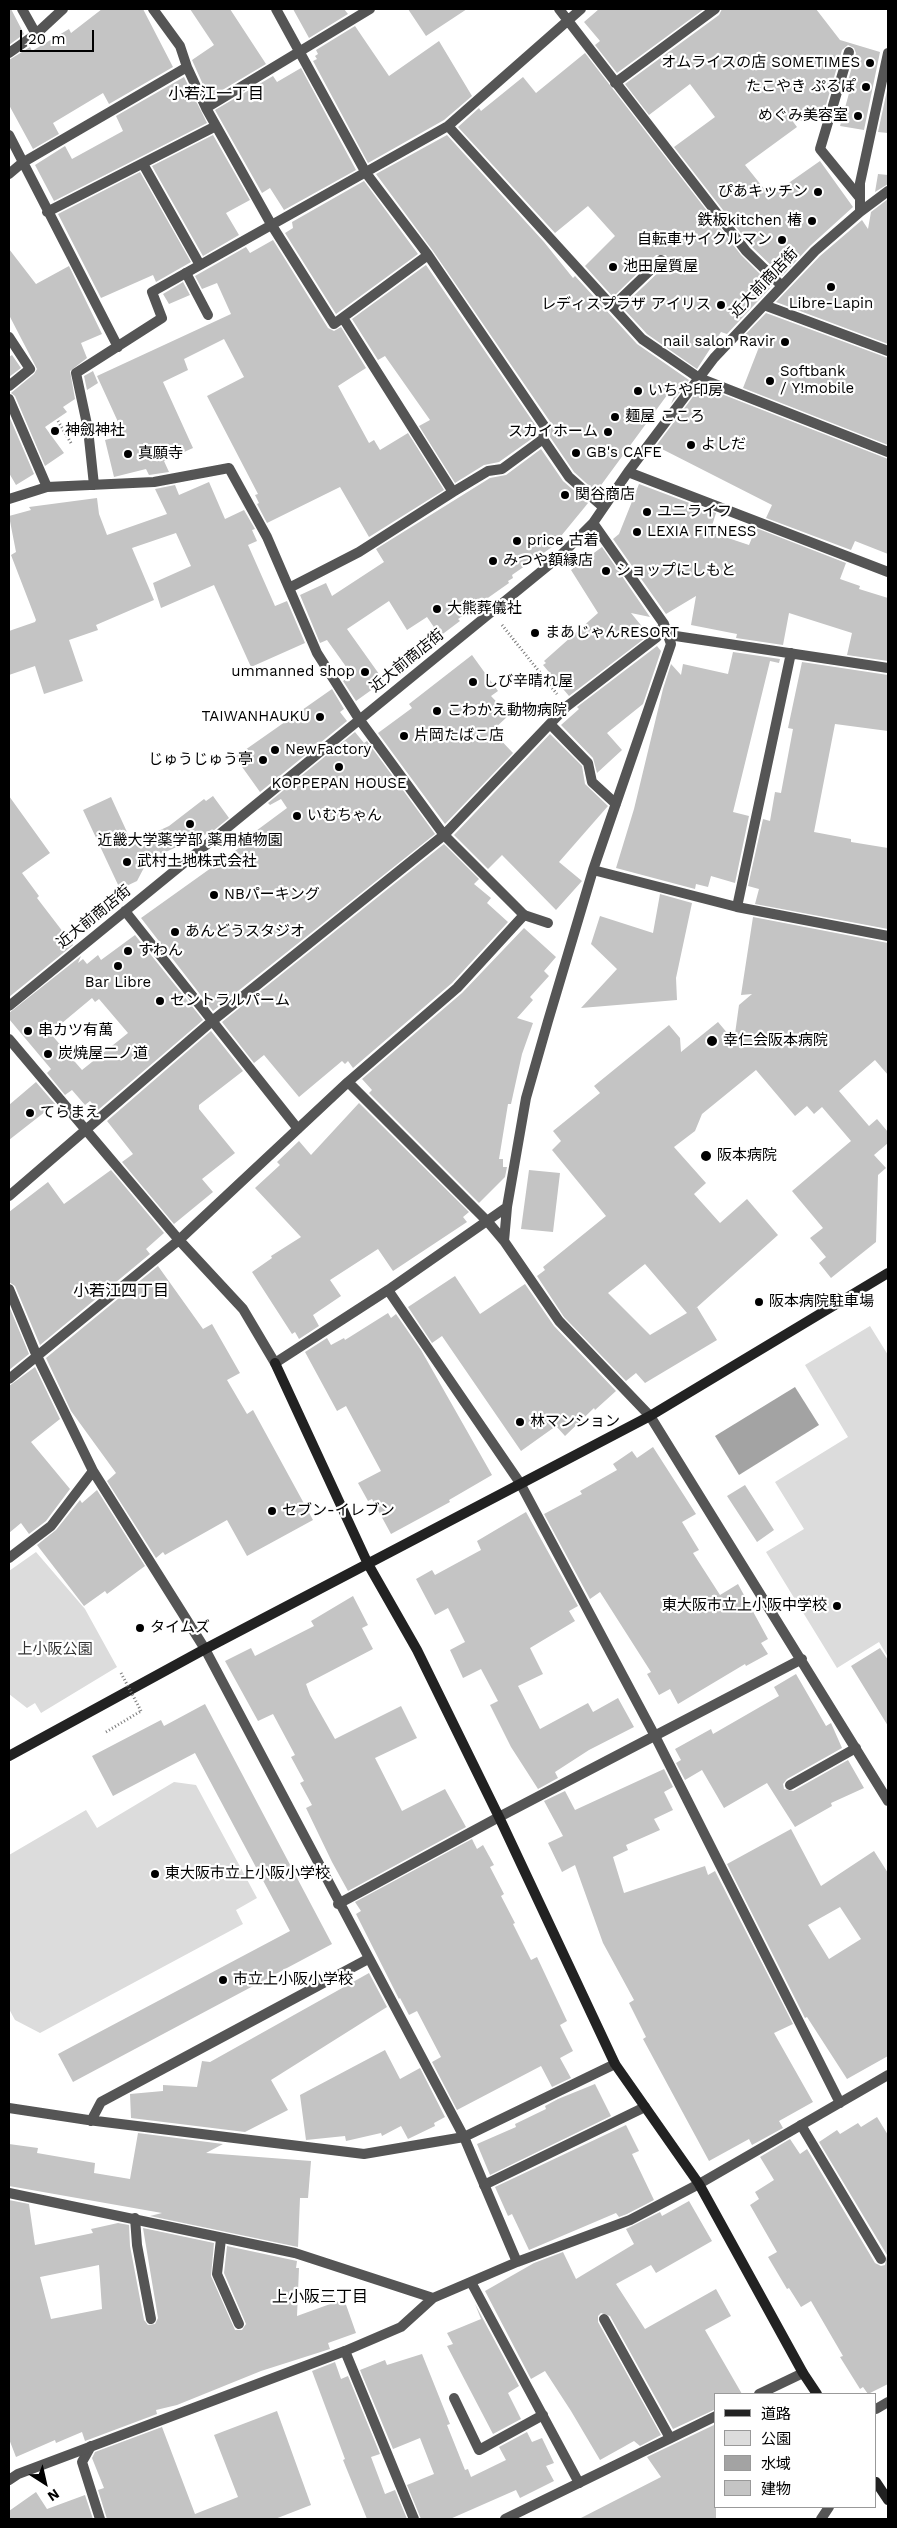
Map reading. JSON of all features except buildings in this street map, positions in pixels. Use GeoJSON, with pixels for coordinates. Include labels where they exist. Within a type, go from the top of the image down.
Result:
{"type":"FeatureCollection","features":[{"type":"Feature","properties":{"kind":"street"},"geometry":{"type":"LineString","coordinates":[[22,9],[36,34]]}},
{"type":"Feature","properties":{"kind":"street"},"geometry":{"type":"LineString","coordinates":[[9,53],[36,34],[63,9]]}},
{"type":"Feature","properties":{"kind":"street"},"geometry":{"type":"LineString","coordinates":[[153,9],[180,46],[187,67],[206,108],[271,224],[334,324],[428,255]]}},
{"type":"Feature","properties":{"kind":"street"},"geometry":{"type":"LineString","coordinates":[[276,9],[366,173],[428,255],[545,427],[543,439],[568,477],[603,507]]}},
{"type":"Feature","properties":{"kind":"street"},"geometry":{"type":"LineString","coordinates":[[206,108],[370,9]]}},
{"type":"Feature","properties":{"kind":"street"},"geometry":{"type":"LineString","coordinates":[[559,9],[746,251],[782,285]]}},
{"type":"Feature","properties":{"kind":"street"},"geometry":{"type":"LineString","coordinates":[[94,485],[88,429],[76,373],[162,318],[152,292],[448,126],[581,9]]}},
{"type":"Feature","properties":{"kind":"street"},"geometry":{"type":"LineString","coordinates":[[615,83],[715,9]]}},
{"type":"Feature","properties":{"kind":"street"},"geometry":{"type":"LineString","coordinates":[[849,52],[820,149],[860,198]]}},
{"type":"Feature","properties":{"kind":"street"},"geometry":{"type":"LineString","coordinates":[[860,212],[860,183],[888,52]]}},
{"type":"Feature","properties":{"kind":"street"},"geometry":{"type":"LineString","coordinates":[[9,174],[22,163],[187,67]]}},
{"type":"Feature","properties":{"kind":"street"},"geometry":{"type":"LineString","coordinates":[[47,212],[216,126]]}},
{"type":"Feature","properties":{"kind":"street"},"geometry":{"type":"LineString","coordinates":[[448,126],[642,339],[699,378],[888,452]]}},
{"type":"Feature","properties":{"kind":"street"},"geometry":{"type":"LineString","coordinates":[[9,135],[118,347]]}},
{"type":"Feature","properties":{"kind":"street"},"geometry":{"type":"LineString","coordinates":[[143,164],[200,265]]}},
{"type":"Feature","properties":{"kind":"street","name":"近大前商店街"},"geometry":{"type":"LineString","coordinates":[[9,1006],[560,556],[593,523],[628,472],[714,358],[782,285],[860,212],[888,191]]}},
{"type":"Feature","properties":{"kind":"street"},"geometry":{"type":"LineString","coordinates":[[612,306],[661,260]]}},
{"type":"Feature","properties":{"kind":"street"},"geometry":{"type":"LineString","coordinates":[[186,273],[208,315]]}},
{"type":"Feature","properties":{"kind":"street"},"geometry":{"type":"LineString","coordinates":[[764,305],[888,351]]}},
{"type":"Feature","properties":{"kind":"street"},"geometry":{"type":"LineString","coordinates":[[343,318],[453,492]]}},
{"type":"Feature","properties":{"kind":"street"},"geometry":{"type":"LineString","coordinates":[[9,337],[30,370],[9,386]]}},
{"type":"Feature","properties":{"kind":"street"},"geometry":{"type":"LineString","coordinates":[[9,399],[47,487]]}},
{"type":"Feature","properties":{"kind":"street"},"geometry":{"type":"LineString","coordinates":[[289,588],[359,552],[488,471],[502,469],[543,439]]}},
{"type":"Feature","properties":{"kind":"street"},"geometry":{"type":"LineString","coordinates":[[9,499],[47,487],[154,482],[229,468],[267,537],[317,653],[359,719],[444,835],[524,915],[548,923]]}},
{"type":"Feature","properties":{"kind":"street"},"geometry":{"type":"LineString","coordinates":[[628,472],[888,572]]}},
{"type":"Feature","properties":{"kind":"street"},"geometry":{"type":"LineString","coordinates":[[504,1241],[507,1207],[526,1098],[594,870],[672,644],[664,624],[593,523]]}},
{"type":"Feature","properties":{"kind":"street"},"geometry":{"type":"LineString","coordinates":[[9,1196],[211,1022],[444,835],[566,707],[657,637],[664,624]]}},
{"type":"Feature","properties":{"kind":"street"},"geometry":{"type":"LineString","coordinates":[[669,635],[888,668]]}},
{"type":"Feature","properties":{"kind":"street"},"geometry":{"type":"LineString","coordinates":[[737,907],[791,653]]}},
{"type":"Feature","properties":{"kind":"street"},"geometry":{"type":"LineString","coordinates":[[550,724],[588,763],[592,782],[616,804]]}},
{"type":"Feature","properties":{"kind":"street"},"geometry":{"type":"LineString","coordinates":[[594,870],[737,907],[888,936]]}},
{"type":"Feature","properties":{"kind":"street"},"geometry":{"type":"LineString","coordinates":[[125,911],[211,1022],[298,1129]]}},
{"type":"Feature","properties":{"kind":"street"},"geometry":{"type":"LineString","coordinates":[[9,1379],[36,1354],[179,1240],[348,1082],[457,988],[524,915]]}},
{"type":"Feature","properties":{"kind":"street"},"geometry":{"type":"LineString","coordinates":[[9,1044],[85,1129],[179,1240],[243,1310],[275,1363],[368,1564],[417,1650],[499,1817],[615,2064],[700,2184],[802,2373],[816,2393]]}},
{"type":"Feature","properties":{"kind":"street"},"geometry":{"type":"LineString","coordinates":[[348,1082],[488,1222],[504,1241],[559,1321],[650,1416],[888,1800]]}},
{"type":"Feature","properties":{"kind":"street"},"geometry":{"type":"LineString","coordinates":[[275,1363],[388,1290],[507,1207]]}},
{"type":"Feature","properties":{"kind":"street"},"geometry":{"type":"LineString","coordinates":[[9,1756],[205,1649],[650,1416],[888,1273]]}},
{"type":"Feature","properties":{"kind":"street"},"geometry":{"type":"LineString","coordinates":[[9,1289],[36,1354],[93,1471],[205,1649],[338,1904],[464,2138],[517,2262]]}},
{"type":"Feature","properties":{"kind":"street"},"geometry":{"type":"LineString","coordinates":[[388,1290],[520,1484],[655,1736],[840,2104]]}},
{"type":"Feature","properties":{"kind":"street"},"geometry":{"type":"LineString","coordinates":[[9,1558],[51,1526],[93,1471]]}},
{"type":"Feature","properties":{"kind":"street"},"geometry":{"type":"LineString","coordinates":[[338,1904],[499,1817],[802,1659]]}},
{"type":"Feature","properties":{"kind":"street"},"geometry":{"type":"LineString","coordinates":[[790,1785],[856,1748]]}},
{"type":"Feature","properties":{"kind":"street"},"geometry":{"type":"LineString","coordinates":[[91,2121],[101,2102],[368,1959]]}},
{"type":"Feature","properties":{"kind":"street"},"geometry":{"type":"LineString","coordinates":[[9,2108],[91,2121],[364,2154],[464,2138],[615,2064]]}},
{"type":"Feature","properties":{"kind":"street"},"geometry":{"type":"LineString","coordinates":[[9,2480],[18,2474],[345,2351],[401,2327],[433,2298],[517,2262],[630,2220],[700,2184],[888,2075]]}},
{"type":"Feature","properties":{"kind":"street"},"geometry":{"type":"LineString","coordinates":[[484,2185],[645,2107]]}},
{"type":"Feature","properties":{"kind":"street"},"geometry":{"type":"LineString","coordinates":[[801,2125],[881,2258]]}},
{"type":"Feature","properties":{"kind":"street"},"geometry":{"type":"LineString","coordinates":[[9,2192],[295,2254],[433,2298]]}},
{"type":"Feature","properties":{"kind":"street"},"geometry":{"type":"LineString","coordinates":[[135,2218],[137,2245],[151,2319]]}},
{"type":"Feature","properties":{"kind":"street"},"geometry":{"type":"LineString","coordinates":[[221,2238],[217,2274],[239,2324]]}},
{"type":"Feature","properties":{"kind":"street"},"geometry":{"type":"LineString","coordinates":[[471,2282],[579,2483]]}},
{"type":"Feature","properties":{"kind":"street"},"geometry":{"type":"LineString","coordinates":[[604,2319],[670,2438]]}},
{"type":"Feature","properties":{"kind":"street"},"geometry":{"type":"LineString","coordinates":[[345,2351],[414,2519]]}},
{"type":"Feature","properties":{"kind":"street"},"geometry":{"type":"LineString","coordinates":[[761,2393],[802,2373]]}},
{"type":"Feature","properties":{"kind":"street"},"geometry":{"type":"LineString","coordinates":[[454,2398],[479,2450],[543,2415]]}},
{"type":"Feature","properties":{"kind":"street"},"geometry":{"type":"LineString","coordinates":[[877,2408],[888,2402]]}},
{"type":"Feature","properties":{"kind":"street"},"geometry":{"type":"LineString","coordinates":[[505,2519],[714,2417]]}},
{"type":"Feature","properties":{"kind":"street"},"geometry":{"type":"LineString","coordinates":[[91,2446],[82,2462],[100,2519]]}},
{"type":"Feature","properties":{"kind":"street"},"geometry":{"type":"LineString","coordinates":[[877,2484],[888,2500]]}},
{"type":"Feature","properties":{"kind":"street"},"geometry":{"type":"LineString","coordinates":[[821,2519],[828,2508]]}},
{"type":"Feature","properties":{"kind":"path"},"geometry":{"type":"LineString","coordinates":[[58,421],[72,444]]}},
{"type":"Feature","properties":{"kind":"path"},"geometry":{"type":"LineString","coordinates":[[492,612],[566,707]]}},
{"type":"Feature","properties":{"kind":"path"},"geometry":{"type":"LineString","coordinates":[[106,1732],[142,1711],[121,1673]]}},
{"type":"Feature","properties":{"kind":"green space"},"geometry":{"type":"Polygon","coordinates":[[[870,1326],[888,1355],[888,1657],[879,1642],[837,1668],[766,1552],[804,1529],[775,1482],[848,1437],[805,1365],[870,1326]]]}},
{"type":"Feature","properties":{"kind":"green space","name":"上小阪公園"},"geometry":{"type":"Polygon","coordinates":[[[36,1552],[85,1609],[117,1667],[41,1713],[35,1703],[27,1708],[9,1694],[9,1571],[36,1552]]]}},
{"type":"Feature","properties":{"kind":"green space"},"geometry":{"type":"Polygon","coordinates":[[[174,1782],[196,1785],[257,1898],[236,1910],[243,1924],[40,2033],[15,2020],[9,2009],[9,1855],[86,1810],[97,1828],[174,1782]]]}},
{"type":"Feature","properties":{"kind":"water"},"geometry":{"type":"Polygon","coordinates":[[[795,1387],[819,1425],[739,1475],[715,1436],[795,1387]]]}},
{"type":"Feature","properties":{"kind":"place","name":"オムライスの店 SOMETIMES"},"geometry":{"type":"Point","coordinates":[870,63]}},
{"type":"Feature","properties":{"kind":"place","name":"たこやき ぷるぽ"},"geometry":{"type":"Point","coordinates":[866,87]}},
{"type":"Feature","properties":{"kind":"place","name":"めぐみ美容室"},"geometry":{"type":"Point","coordinates":[858,116]}},
{"type":"Feature","properties":{"kind":"place","name":"ぴあキッチン"},"geometry":{"type":"Point","coordinates":[818,192]}},
{"type":"Feature","properties":{"kind":"place","name":"鉄板kitchen 椿"},"geometry":{"type":"Point","coordinates":[812,221]}},
{"type":"Feature","properties":{"kind":"place","name":"自転車サイクルマン"},"geometry":{"type":"Point","coordinates":[782,240]}},
{"type":"Feature","properties":{"kind":"place","name":"池田屋質屋"},"geometry":{"type":"Point","coordinates":[613,267]}},
{"type":"Feature","properties":{"kind":"place","name":"Libre-Lapin"},"geometry":{"type":"Point","coordinates":[831,287]}},
{"type":"Feature","properties":{"kind":"place","name":"レディスプラザ アイリス"},"geometry":{"type":"Point","coordinates":[721,305]}},
{"type":"Feature","properties":{"kind":"place","name":"nail salon Ravir"},"geometry":{"type":"Point","coordinates":[785,342]}},
{"type":"Feature","properties":{"kind":"place","name":"Softbank / Y!mobile"},"geometry":{"type":"Point","coordinates":[770,381]}},
{"type":"Feature","properties":{"kind":"place","name":"いちや印房"},"geometry":{"type":"Point","coordinates":[638,391]}},
{"type":"Feature","properties":{"kind":"place","name":"麺屋 こころ"},"geometry":{"type":"Point","coordinates":[615,417]}},
{"type":"Feature","properties":{"kind":"place","name":"神劔神社"},"geometry":{"type":"Point","coordinates":[55,431]}},
{"type":"Feature","properties":{"kind":"place","name":"スカイホーム"},"geometry":{"type":"Point","coordinates":[608,432]}},
{"type":"Feature","properties":{"kind":"place","name":"よしだ"},"geometry":{"type":"Point","coordinates":[691,445]}},
{"type":"Feature","properties":{"kind":"place","name":"GB's CAFE"},"geometry":{"type":"Point","coordinates":[576,453]}},
{"type":"Feature","properties":{"kind":"place","name":"真願寺"},"geometry":{"type":"Point","coordinates":[128,454]}},
{"type":"Feature","properties":{"kind":"place","name":"関谷商店"},"geometry":{"type":"Point","coordinates":[565,495]}},
{"type":"Feature","properties":{"kind":"place","name":"ユニライフ"},"geometry":{"type":"Point","coordinates":[647,512]}},
{"type":"Feature","properties":{"kind":"place","name":"LEXIA FITNESS"},"geometry":{"type":"Point","coordinates":[637,532]}},
{"type":"Feature","properties":{"kind":"place","name":"price 古着"},"geometry":{"type":"Point","coordinates":[517,541]}},
{"type":"Feature","properties":{"kind":"place","name":"みつや額縁店"},"geometry":{"type":"Point","coordinates":[493,561]}},
{"type":"Feature","properties":{"kind":"place","name":"ショップにしもと"},"geometry":{"type":"Point","coordinates":[606,571]}},
{"type":"Feature","properties":{"kind":"place","name":"大熊葬儀社"},"geometry":{"type":"Point","coordinates":[437,609]}},
{"type":"Feature","properties":{"kind":"place","name":"まあじゃんRESORT"},"geometry":{"type":"Point","coordinates":[535,633]}},
{"type":"Feature","properties":{"kind":"place","name":"ummanned shop"},"geometry":{"type":"Point","coordinates":[365,672]}},
{"type":"Feature","properties":{"kind":"place","name":"しび辛晴れ屋"},"geometry":{"type":"Point","coordinates":[473,682]}},
{"type":"Feature","properties":{"kind":"place","name":"こわかえ動物病院"},"geometry":{"type":"Point","coordinates":[437,711]}},
{"type":"Feature","properties":{"kind":"place","name":"TAIWANHAUKU"},"geometry":{"type":"Point","coordinates":[320,717]}},
{"type":"Feature","properties":{"kind":"place","name":"片岡たばこ店"},"geometry":{"type":"Point","coordinates":[404,736]}},
{"type":"Feature","properties":{"kind":"place","name":"NewFactory"},"geometry":{"type":"Point","coordinates":[275,750]}},
{"type":"Feature","properties":{"kind":"place","name":"じゅうじゅう亭"},"geometry":{"type":"Point","coordinates":[263,760]}},
{"type":"Feature","properties":{"kind":"place","name":"KOPPEPAN HOUSE"},"geometry":{"type":"Point","coordinates":[339,767]}},
{"type":"Feature","properties":{"kind":"place","name":"いむちゃん"},"geometry":{"type":"Point","coordinates":[297,816]}},
{"type":"Feature","properties":{"kind":"place","name":"近畿大学薬学部 薬用植物園"},"geometry":{"type":"Point","coordinates":[190,824]}},
{"type":"Feature","properties":{"kind":"place","name":"武村土地株式会社"},"geometry":{"type":"Point","coordinates":[127,862]}},
{"type":"Feature","properties":{"kind":"place","name":"NBパーキング"},"geometry":{"type":"Point","coordinates":[214,895]}},
{"type":"Feature","properties":{"kind":"place","name":"あんどうスタジオ"},"geometry":{"type":"Point","coordinates":[175,932]}},
{"type":"Feature","properties":{"kind":"place","name":"すわん"},"geometry":{"type":"Point","coordinates":[128,951]}},
{"type":"Feature","properties":{"kind":"place","name":"Bar Libre"},"geometry":{"type":"Point","coordinates":[118,966]}},
{"type":"Feature","properties":{"kind":"place","name":"セントラルパーム"},"geometry":{"type":"Point","coordinates":[160,1001]}},
{"type":"Feature","properties":{"kind":"place","name":"串カツ有萬"},"geometry":{"type":"Point","coordinates":[28,1031]}},
{"type":"Feature","properties":{"kind":"place","name":"幸仁会阪本病院"},"geometry":{"type":"Point","coordinates":[712,1041]}},
{"type":"Feature","properties":{"kind":"place","name":"炭焼屋二ノ道"},"geometry":{"type":"Point","coordinates":[48,1054]}},
{"type":"Feature","properties":{"kind":"place","name":"てらまえ"},"geometry":{"type":"Point","coordinates":[30,1113]}},
{"type":"Feature","properties":{"kind":"place","name":"阪本病院"},"geometry":{"type":"Point","coordinates":[706,1156]}},
{"type":"Feature","properties":{"kind":"place","name":"阪本病院駐車場"},"geometry":{"type":"Point","coordinates":[759,1302]}},
{"type":"Feature","properties":{"kind":"place","name":"林マンション"},"geometry":{"type":"Point","coordinates":[520,1422]}},
{"type":"Feature","properties":{"kind":"place","name":"セブン-イレブン"},"geometry":{"type":"Point","coordinates":[272,1511]}},
{"type":"Feature","properties":{"kind":"place","name":"東大阪市立上小阪中学校"},"geometry":{"type":"Point","coordinates":[837,1606]}},
{"type":"Feature","properties":{"kind":"place","name":"タイムズ"},"geometry":{"type":"Point","coordinates":[140,1628]}},
{"type":"Feature","properties":{"kind":"place","name":"東大阪市立上小阪小学校"},"geometry":{"type":"Point","coordinates":[155,1874]}},
{"type":"Feature","properties":{"kind":"place","name":"市立上小阪小学校"},"geometry":{"type":"Point","coordinates":[223,1980]}},
{"type":"Feature","properties":{"kind":"district","name":"小若江一丁目"},"geometry":{"type":"Point","coordinates":[216,94]}},
{"type":"Feature","properties":{"kind":"district","name":"小若江四丁目"},"geometry":{"type":"Point","coordinates":[121,1291]}},
{"type":"Feature","properties":{"kind":"district","name":"上小阪三丁目"},"geometry":{"type":"Point","coordinates":[320,2297]}}]}
